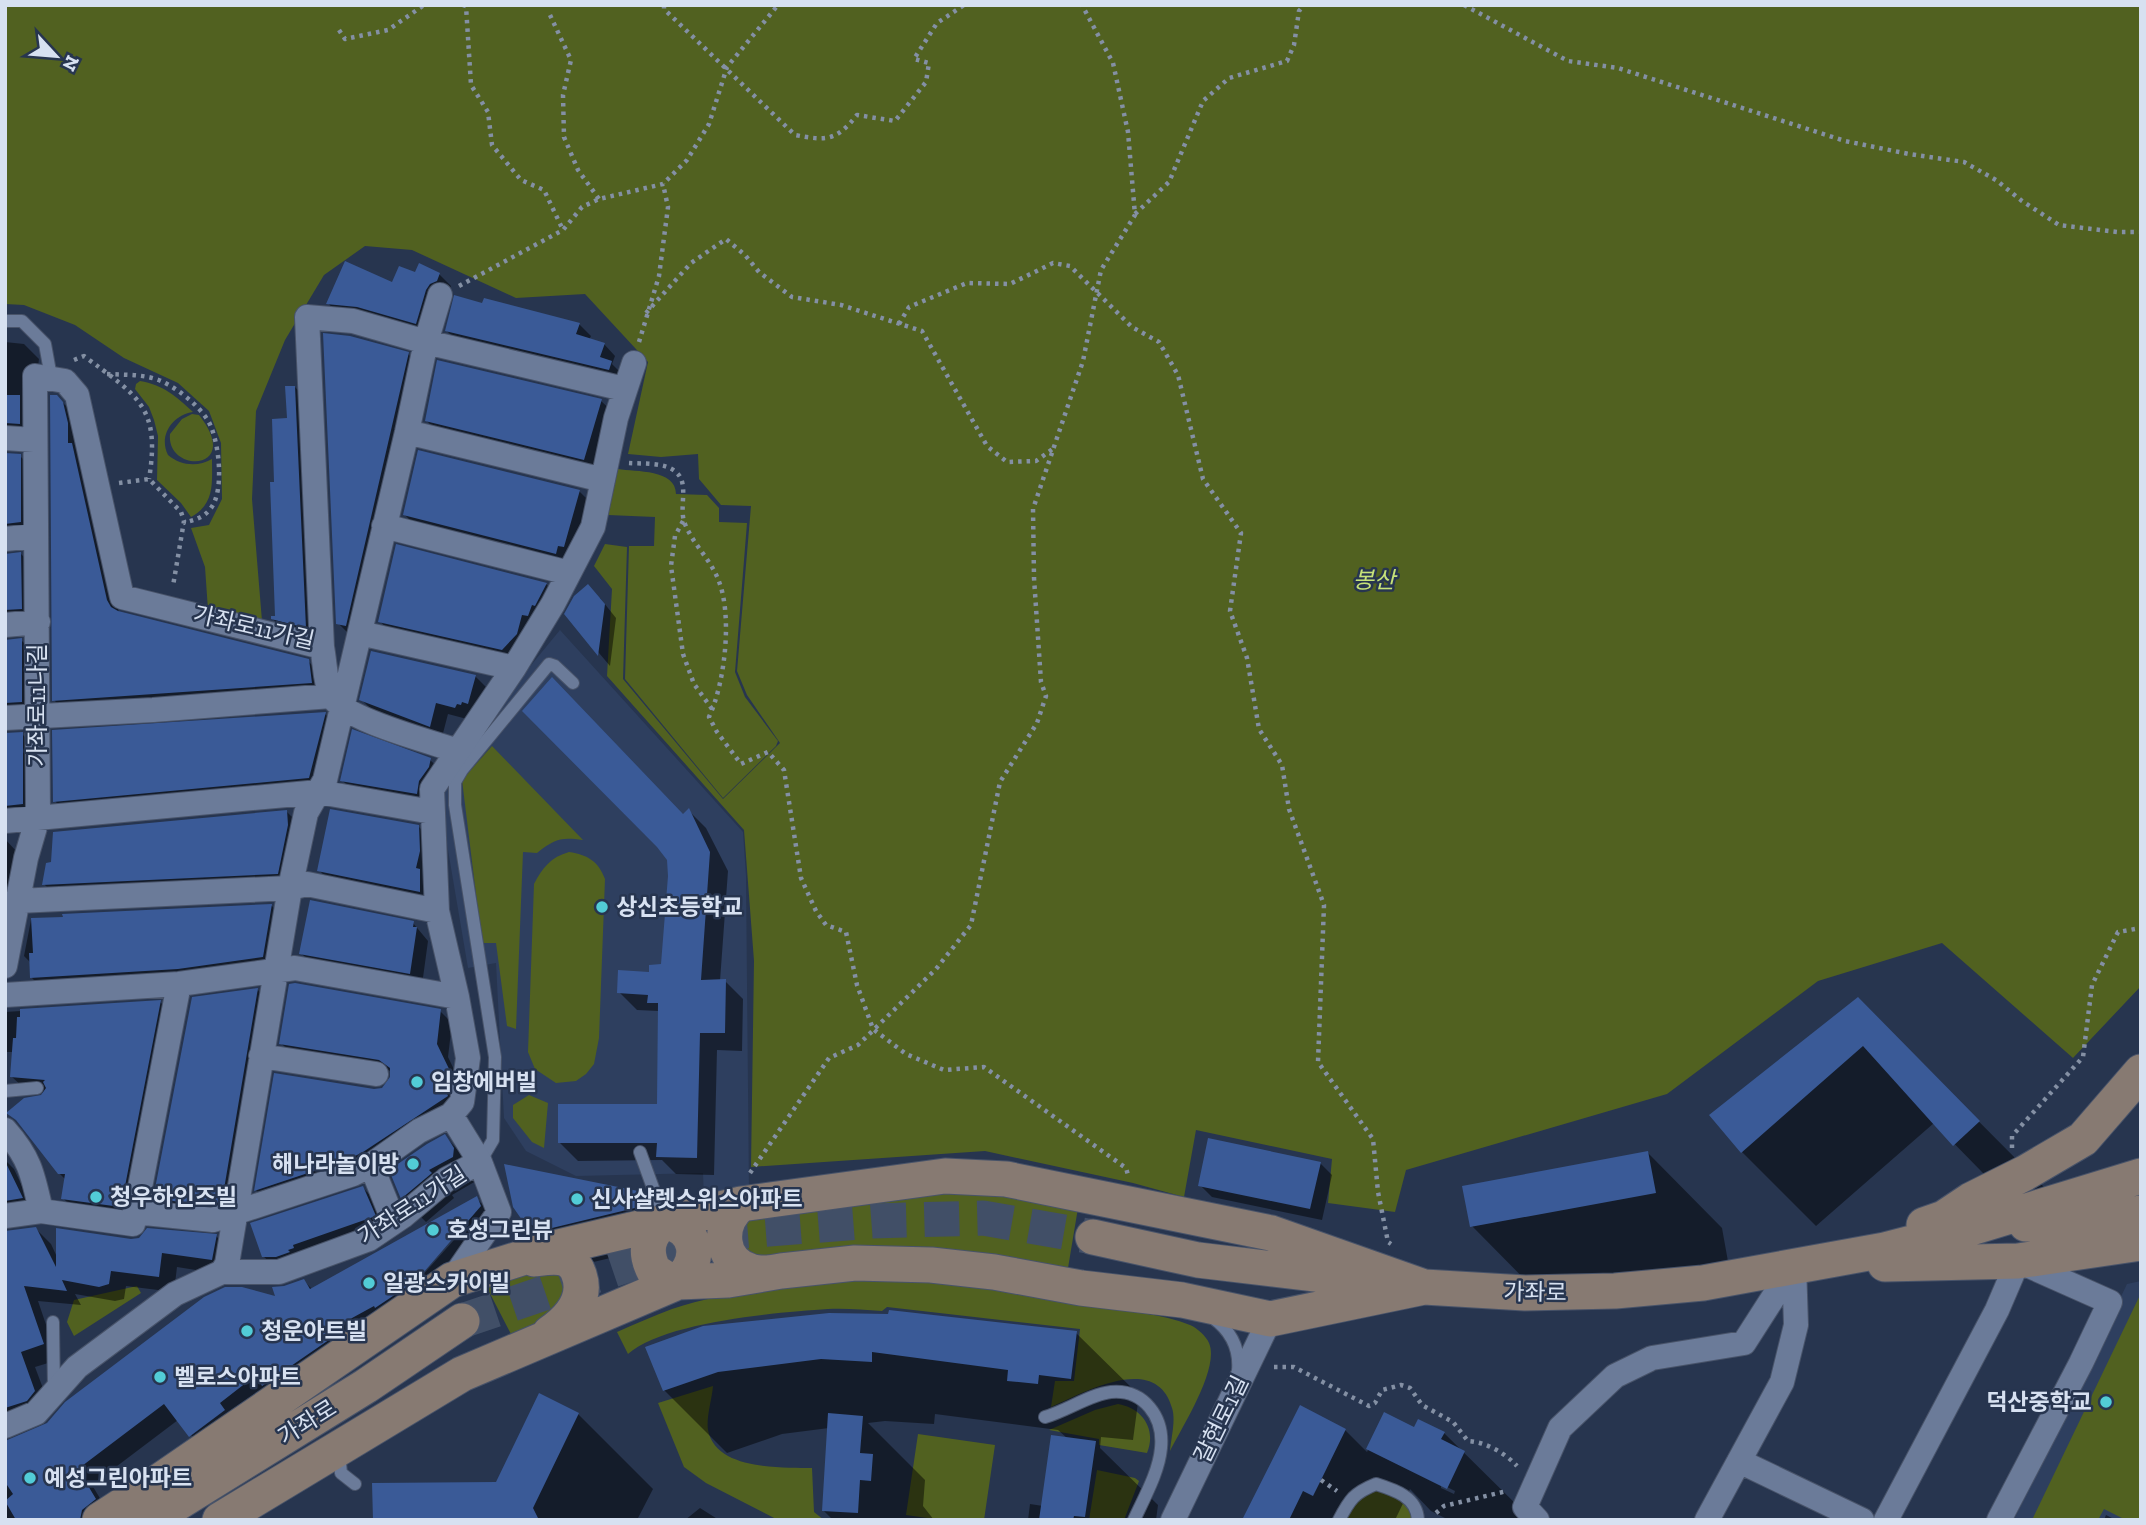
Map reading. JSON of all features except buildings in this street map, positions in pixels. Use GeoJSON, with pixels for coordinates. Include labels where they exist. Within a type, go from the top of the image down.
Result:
{"type":"FeatureCollection","features":[{"type":"Feature","properties":{"kind":"main road"},"geometry":{"type":"LineString","coordinates":[[1794,1265],[1944,1219],[1971,1200],[2013,1180],[2083,1139],[2141,1072]]}},
{"type":"Feature","properties":{"kind":"main road","name":"가좌로"},"geometry":{"type":"LineString","coordinates":[[1093,1237],[1198,1259],[1424,1287],[1525,1293],[1615,1291],[1703,1283],[1885,1250],[1974,1227],[2141,1176]]}},
{"type":"Feature","properties":{"kind":"main road"},"geometry":{"type":"LineString","coordinates":[[100,1520],[452,1280],[511,1261],[665,1221],[744,1191],[945,1177],[1006,1179],[1271,1233],[1424,1287]]}},
{"type":"Feature","properties":{"kind":"main road"},"geometry":{"type":"LineString","coordinates":[[744,1191],[724,1227],[726,1248],[735,1261],[749,1271],[767,1273]]}},
{"type":"Feature","properties":{"kind":"main road","name":"가좌로"},"geometry":{"type":"LineString","coordinates":[[1974,1227],[2093,1221],[2141,1213]]}},
{"type":"Feature","properties":{"kind":"main road"},"geometry":{"type":"LineString","coordinates":[[665,1221],[654,1229],[648,1252],[654,1271],[667,1280],[678,1282],[728,1280],[855,1263],[931,1265],[994,1272],[1081,1289],[1182,1300],[1270,1319],[1424,1287]]}},
{"type":"Feature","properties":{"kind":"main road"},"geometry":{"type":"LineString","coordinates":[[1794,1265],[2018,1261],[2141,1243]]}},
{"type":"Feature","properties":{"kind":"main road"},"geometry":{"type":"LineString","coordinates":[[511,1261],[563,1258],[576,1266],[581,1278],[583,1290],[580,1303],[556,1329],[533,1345]]}},
{"type":"Feature","properties":{"kind":"main road"},"geometry":{"type":"LineString","coordinates":[[220,1520],[462,1374],[678,1282]]}},
{"type":"Feature","properties":{"kind":"main road","name":"가좌로"},"geometry":{"type":"LineString","coordinates":[[150,1520],[366,1386],[462,1321]]}},
{"type":"Feature","properties":{"kind":"street"},"geometry":{"type":"LineString","coordinates":[[222,1272],[228,1264],[234,1212],[290,888],[306,813],[325,780],[336,702],[360,633],[426,342],[440,295]]}},
{"type":"Feature","properties":{"kind":"street","name":"가좌로11가길"},"geometry":{"type":"LineString","coordinates":[[50,378],[77,395],[120,595],[322,647],[307,317],[353,321],[426,342],[624,389]]}},
{"type":"Feature","properties":{"kind":"street"},"geometry":{"type":"LineString","coordinates":[[452,1280],[499,1212],[457,1109],[468,1058],[437,911],[432,789],[514,668],[593,527],[624,389],[634,363]]}},
{"type":"Feature","properties":{"kind":"street","name":"가좌로11나길"},"geometry":{"type":"LineString","coordinates":[[5,966],[12,903],[38,817],[34,440],[50,378]]}},
{"type":"Feature","properties":{"kind":"street"},"geometry":{"type":"LineString","coordinates":[[407,432],[605,470]]}},
{"type":"Feature","properties":{"kind":"street"},"geometry":{"type":"LineString","coordinates":[[5,438],[34,440]]}},
{"type":"Feature","properties":{"kind":"street"},"geometry":{"type":"LineString","coordinates":[[384,526],[569,573]]}},
{"type":"Feature","properties":{"kind":"street"},"geometry":{"type":"LineString","coordinates":[[5,539],[35,536]]}},
{"type":"Feature","properties":{"kind":"street"},"geometry":{"type":"LineString","coordinates":[[5,625],[38,622]]}},
{"type":"Feature","properties":{"kind":"street"},"geometry":{"type":"LineString","coordinates":[[360,633],[514,668]]}},
{"type":"Feature","properties":{"kind":"street"},"geometry":{"type":"LineString","coordinates":[[322,647],[336,702]]}},
{"type":"Feature","properties":{"kind":"street"},"geometry":{"type":"LineString","coordinates":[[5,718],[336,702],[357,717],[458,751]]}},
{"type":"Feature","properties":{"kind":"street"},"geometry":{"type":"LineString","coordinates":[[5,821],[319,792],[432,813]]}},
{"type":"Feature","properties":{"kind":"street"},"geometry":{"type":"LineString","coordinates":[[12,903],[290,888],[307,884],[437,911]]}},
{"type":"Feature","properties":{"kind":"street"},"geometry":{"type":"LineString","coordinates":[[5,995],[179,984],[295,968],[457,997]]}},
{"type":"Feature","properties":{"kind":"street"},"geometry":{"type":"LineString","coordinates":[[134,1218],[179,984]]}},
{"type":"Feature","properties":{"kind":"street"},"geometry":{"type":"LineString","coordinates":[[261,1056],[376,1073]]}},
{"type":"Feature","properties":{"kind":"street"},"geometry":{"type":"LineString","coordinates":[[5,1216],[41,1211],[134,1218],[213,1220],[353,1174],[457,1109]]}},
{"type":"Feature","properties":{"kind":"street"},"geometry":{"type":"LineString","coordinates":[[5,1130],[19,1145],[32,1169],[41,1211]]}},
{"type":"Feature","properties":{"kind":"street","name":"가좌로11가길"},"geometry":{"type":"LineString","coordinates":[[5,1426],[36,1413],[77,1367],[175,1294],[222,1272],[279,1272],[369,1239],[447,1179],[480,1162]]}},
{"type":"Feature","properties":{"kind":"street"},"geometry":{"type":"LineString","coordinates":[[371,1165],[394,1222]]}},
{"type":"Feature","properties":{"kind":"street"},"geometry":{"type":"LineString","coordinates":[[1886,1520],[1997,1310],[2018,1261],[2110,1302],[1999,1520]]}},
{"type":"Feature","properties":{"kind":"street"},"geometry":{"type":"LineString","coordinates":[[1707,1520],[1782,1382],[1796,1325],[1794,1265]]}},
{"type":"Feature","properties":{"kind":"street"},"geometry":{"type":"LineString","coordinates":[[1536,1520],[1525,1507],[1529,1486],[1560,1428],[1615,1377],[1651,1358],[1744,1343],[1794,1265]]}},
{"type":"Feature","properties":{"kind":"street","name":"갈현로1길"},"geometry":{"type":"LineString","coordinates":[[1172,1520],[1270,1319]]}},
{"type":"Feature","properties":{"kind":"street"},"geometry":{"type":"LineString","coordinates":[[1739,1461],[1862,1520]]}},
{"type":"Feature","properties":{"kind":"lane","name":"가좌로11나길"},"geometry":{"type":"LineString","coordinates":[[5,321],[22,321],[45,344],[50,378]]}},
{"type":"Feature","properties":{"kind":"lane"},"geometry":{"type":"LineString","coordinates":[[480,1162],[493,1140],[495,1057],[455,805],[455,782],[461,770],[549,664],[555,666],[573,683]]}},
{"type":"Feature","properties":{"kind":"lane"},"geometry":{"type":"LineString","coordinates":[[5,1091],[37,1088]]}},
{"type":"Feature","properties":{"kind":"lane"},"geometry":{"type":"LineString","coordinates":[[640,1152],[665,1221]]}},
{"type":"Feature","properties":{"kind":"lane"},"geometry":{"type":"LineString","coordinates":[[1182,1300],[1215,1318],[1227,1329],[1239,1359],[1238,1384]]}},
{"type":"Feature","properties":{"kind":"lane"},"geometry":{"type":"LineString","coordinates":[[53,1322],[54,1394]]}},
{"type":"Feature","properties":{"kind":"lane"},"geometry":{"type":"LineString","coordinates":[[1045,1417],[1109,1392],[1131,1393],[1144,1399],[1152,1408],[1161,1433],[1161,1449],[1134,1520]]}},
{"type":"Feature","properties":{"kind":"lane"},"geometry":{"type":"LineString","coordinates":[[342,1447],[338,1457],[341,1474],[355,1484]]}},
{"type":"Feature","properties":{"kind":"lane"},"geometry":{"type":"LineString","coordinates":[[1339,1520],[1350,1499],[1376,1484],[1407,1496],[1416,1506],[1418,1520]]}},
{"type":"Feature","properties":{"kind":"path"},"geometry":{"type":"LineString","coordinates":[[339,30],[345,39],[388,30],[424,5]]}},
{"type":"Feature","properties":{"kind":"path"},"geometry":{"type":"LineString","coordinates":[[463,5],[466,6],[471,85],[488,112],[492,145],[521,180],[544,190],[563,230]]}},
{"type":"Feature","properties":{"kind":"path"},"geometry":{"type":"LineString","coordinates":[[664,5],[664,9],[795,135],[820,139],[843,132],[857,115],[895,121],[926,82],[929,63],[914,59],[937,23],[964,5]]}},
{"type":"Feature","properties":{"kind":"path"},"geometry":{"type":"LineString","coordinates":[[440,295],[444,288],[450,291],[563,230],[582,207],[599,199],[663,184],[687,160],[709,124],[727,67],[778,5]]}},
{"type":"Feature","properties":{"kind":"path"},"geometry":{"type":"LineString","coordinates":[[1082,5],[1113,63],[1128,132],[1135,215]]}},
{"type":"Feature","properties":{"kind":"path"},"geometry":{"type":"LineString","coordinates":[[744,1191],[754,1169],[785,1120],[829,1058],[858,1045],[936,969],[971,925],[1000,782],[1037,723],[1046,696],[1041,682],[1034,578],[1033,509],[1083,361],[1101,270],[1135,215],[1169,182],[1203,102],[1230,78],[1287,61],[1294,45],[1299,11],[1304,5]]}},
{"type":"Feature","properties":{"kind":"path"},"geometry":{"type":"LineString","coordinates":[[1464,5],[1568,61],[1618,68],[1845,141],[1909,155],[1964,162],[1996,180],[2059,225],[2141,232]]}},
{"type":"Feature","properties":{"kind":"path"},"geometry":{"type":"LineString","coordinates":[[550,15],[570,60],[563,95],[564,137],[578,170],[599,199]]}},
{"type":"Feature","properties":{"kind":"path"},"geometry":{"type":"LineString","coordinates":[[663,184],[668,206],[659,276],[646,313],[691,263],[726,240],[745,255],[759,272],[792,297],[841,305],[922,331],[988,446],[1007,462],[1036,461],[1055,448]]}},
{"type":"Feature","properties":{"kind":"path"},"geometry":{"type":"LineString","coordinates":[[899,324],[909,307],[967,283],[1010,284],[1053,262],[1070,266],[1132,327],[1160,342],[1178,374],[1203,480],[1241,533],[1230,611],[1247,658],[1259,729],[1282,765],[1289,809],[1324,905],[1318,1062],[1373,1139],[1378,1192],[1388,1242],[1399,1250]]}},
{"type":"Feature","properties":{"kind":"path"},"geometry":{"type":"LineString","coordinates":[[50,378],[75,358],[84,356],[132,393],[143,407],[149,421],[154,449],[149,479]]}},
{"type":"Feature","properties":{"kind":"path"},"geometry":{"type":"LineString","coordinates":[[107,374],[149,377],[160,381],[187,399],[209,421],[218,455],[219,490],[212,507],[202,517],[183,523]]}},
{"type":"Feature","properties":{"kind":"path"},"geometry":{"type":"LineString","coordinates":[[605,470],[667,466],[680,475],[683,521],[676,536],[671,566],[683,654],[694,684],[713,710]]}},
{"type":"Feature","properties":{"kind":"path"},"geometry":{"type":"LineString","coordinates":[[97,487],[149,479]]}},
{"type":"Feature","properties":{"kind":"path"},"geometry":{"type":"LineString","coordinates":[[149,479],[181,512],[183,523],[170,608]]}},
{"type":"Feature","properties":{"kind":"path"},"geometry":{"type":"LineString","coordinates":[[683,521],[719,580],[725,603],[726,643],[723,670],[709,717],[741,764],[768,752],[783,770],[801,878],[826,925],[846,932],[857,985],[873,1029],[906,1054],[944,1070],[984,1067],[1126,1168],[1139,1207]]}},
{"type":"Feature","properties":{"kind":"path"},"geometry":{"type":"LineString","coordinates":[[2013,1180],[2012,1136],[2083,1056],[2092,985],[2118,932],[2141,928]]}},
{"type":"Feature","properties":{"kind":"path"},"geometry":{"type":"LineString","coordinates":[[1273,1367],[1294,1367],[1369,1406],[1375,1403],[1382,1390],[1401,1385],[1410,1388],[1422,1405],[1453,1422],[1468,1441],[1479,1442],[1510,1458],[1529,1486],[1444,1506],[1432,1520]]}},
{"type":"Feature","properties":{"kind":"shaded area","name":"상신초등학교"},"geometry":{"type":"Polygon","coordinates":[[[560,630],[743,832],[746,876],[749,1194],[704,1199],[703,1173],[576,1176],[526,1151],[504,1118],[496,963],[468,968],[439,797],[491,714],[560,630]]]}},
{"type":"Feature","properties":{"kind":"shaded area","name":"덕산중학교"},"geometry":{"type":"Polygon","coordinates":[[[2141,1281],[2141,1520],[2014,1520],[2127,1284],[2141,1281]]]}},
{"type":"Feature","properties":{"kind":"green space","name":"봉산"},"geometry":{"type":"Polygon","coordinates":[[[5,5],[2141,5],[2141,986],[2073,1058],[1942,943],[1818,981],[1667,1094],[1406,1170],[1395,1212],[1328,1203],[1332,1159],[1196,1130],[1184,1197],[1133,1183],[985,1151],[751,1167],[754,961],[744,830],[607,676],[612,589],[594,566],[605,544],[627,547],[623,679],[723,799],[780,743],[747,695],[737,671],[751,506],[721,505],[699,479],[698,454],[661,457],[628,454],[648,362],[585,294],[516,298],[412,250],[365,246],[324,275],[285,340],[256,411],[252,499],[262,621],[208,610],[205,567],[191,528],[209,525],[222,499],[221,443],[209,411],[178,383],[124,358],[75,325],[24,305],[5,304],[5,5]]]}},
{"type":"Feature","properties":{"kind":"green space"},"geometry":{"type":"Polygon","coordinates":[[[140,381],[169,392],[193,412],[179,417],[169,427],[165,440],[168,455],[190,464],[212,459],[212,484],[208,499],[199,512],[191,517],[181,503],[157,480],[158,436],[149,407],[135,389],[140,381]]]}},
{"type":"Feature","properties":{"kind":"green space"},"geometry":{"type":"Polygon","coordinates":[[[192,414],[199,415],[211,434],[213,448],[209,457],[200,461],[189,461],[179,456],[172,447],[170,434],[182,419],[192,414]]]}},
{"type":"Feature","properties":{"kind":"green space"},"geometry":{"type":"Polygon","coordinates":[[[618,469],[662,476],[674,486],[676,494],[707,495],[719,508],[719,522],[747,523],[735,672],[745,697],[778,741],[723,798],[625,679],[629,546],[654,546],[655,517],[608,515],[618,469]]]}},
{"type":"Feature","properties":{"kind":"green space"},"geometry":{"type":"Polygon","coordinates":[[[492,746],[583,840],[563,839],[537,853],[523,852],[516,1029],[507,1026],[496,943],[482,943],[462,780],[492,746]]]}},
{"type":"Feature","properties":{"kind":"green space"},"geometry":{"type":"Polygon","coordinates":[[[569,852],[592,860],[605,879],[599,1038],[594,1064],[586,1074],[576,1081],[556,1083],[535,1069],[528,1052],[534,884],[548,864],[569,852]]]}},
{"type":"Feature","properties":{"kind":"green space"},"geometry":{"type":"Polygon","coordinates":[[[529,1095],[548,1103],[544,1148],[532,1142],[513,1118],[513,1105],[529,1095]]]}},
{"type":"Feature","properties":{"kind":"green space"},"geometry":{"type":"Polygon","coordinates":[[[941,1186],[1078,1208],[1067,1274],[749,1264],[736,1242],[744,1219],[941,1186]]]}},
{"type":"Feature","properties":{"kind":"green space"},"geometry":{"type":"Polygon","coordinates":[[[556,1265],[573,1287],[546,1318],[513,1338],[482,1278],[556,1265]]]}},
{"type":"Feature","properties":{"kind":"green space"},"geometry":{"type":"Polygon","coordinates":[[[880,1279],[991,1289],[1180,1321],[1201,1332],[1209,1343],[1211,1354],[1205,1382],[1170,1451],[1172,1408],[1164,1391],[1151,1382],[1135,1379],[1118,1381],[1099,1386],[1051,1407],[1055,1381],[1074,1381],[1080,1329],[887,1307],[882,1311],[828,1309],[781,1313],[694,1326],[645,1343],[628,1354],[617,1332],[672,1309],[723,1296],[775,1288],[880,1279]]]}},
{"type":"Feature","properties":{"kind":"green space"},"geometry":{"type":"Polygon","coordinates":[[[137,1286],[141,1293],[74,1336],[67,1322],[74,1300],[137,1286]]]}},
{"type":"Feature","properties":{"kind":"green space","name":"덕산중학교"},"geometry":{"type":"Polygon","coordinates":[[[2141,1293],[2141,1520],[2126,1520],[2104,1509],[2098,1520],[2032,1520],[2141,1293]]]}},
{"type":"Feature","properties":{"kind":"green space"},"geometry":{"type":"Polygon","coordinates":[[[713,1386],[708,1430],[714,1443],[723,1453],[752,1464],[812,1468],[814,1512],[824,1520],[778,1520],[706,1483],[684,1467],[658,1403],[713,1386]]]}},
{"type":"Feature","properties":{"kind":"green space"},"geometry":{"type":"Polygon","coordinates":[[[1118,1404],[1134,1410],[1145,1421],[1150,1436],[1147,1453],[1099,1445],[1099,1439],[1049,1430],[1095,1410],[1118,1404]]]}},
{"type":"Feature","properties":{"kind":"green space"},"geometry":{"type":"Polygon","coordinates":[[[918,1434],[995,1445],[984,1520],[942,1520],[906,1515],[918,1434]]]}},
{"type":"Feature","properties":{"kind":"green space"},"geometry":{"type":"Polygon","coordinates":[[[1097,1470],[1139,1481],[1124,1520],[1089,1520],[1097,1470]]]}},
{"type":"Feature","properties":{"kind":"green space"},"geometry":{"type":"Polygon","coordinates":[[[1376,1484],[1407,1496],[1418,1520],[1339,1520],[1350,1499],[1376,1484]]]}},
{"type":"Feature","properties":{"kind":"tunnel"},"geometry":{"type":"LineString","coordinates":[[462,1321],[701,1240],[744,1231],[872,1221],[983,1218],[1093,1237]]}},
{"type":"Feature","properties":{"kind":"place","name":"상신초등학교"},"geometry":{"type":"Point","coordinates":[602,907]}},
{"type":"Feature","properties":{"kind":"place","name":"임창에버빌"},"geometry":{"type":"Point","coordinates":[417,1082]}},
{"type":"Feature","properties":{"kind":"place","name":"해나라놀이방"},"geometry":{"type":"Point","coordinates":[413,1164]}},
{"type":"Feature","properties":{"kind":"place","name":"청우하인즈빌"},"geometry":{"type":"Point","coordinates":[96,1197]}},
{"type":"Feature","properties":{"kind":"place","name":"신사샬렛스위스아파트"},"geometry":{"type":"Point","coordinates":[577,1199]}},
{"type":"Feature","properties":{"kind":"place","name":"호성그린뷰"},"geometry":{"type":"Point","coordinates":[433,1230]}},
{"type":"Feature","properties":{"kind":"place","name":"일광스카이빌"},"geometry":{"type":"Point","coordinates":[369,1283]}},
{"type":"Feature","properties":{"kind":"place","name":"청운아트빌"},"geometry":{"type":"Point","coordinates":[247,1331]}},
{"type":"Feature","properties":{"kind":"place","name":"벨로스아파트"},"geometry":{"type":"Point","coordinates":[160,1377]}},
{"type":"Feature","properties":{"kind":"place","name":"덕산중학교"},"geometry":{"type":"Point","coordinates":[2106,1402]}},
{"type":"Feature","properties":{"kind":"place","name":"예성그린아파트"},"geometry":{"type":"Point","coordinates":[30,1478]}}]}
